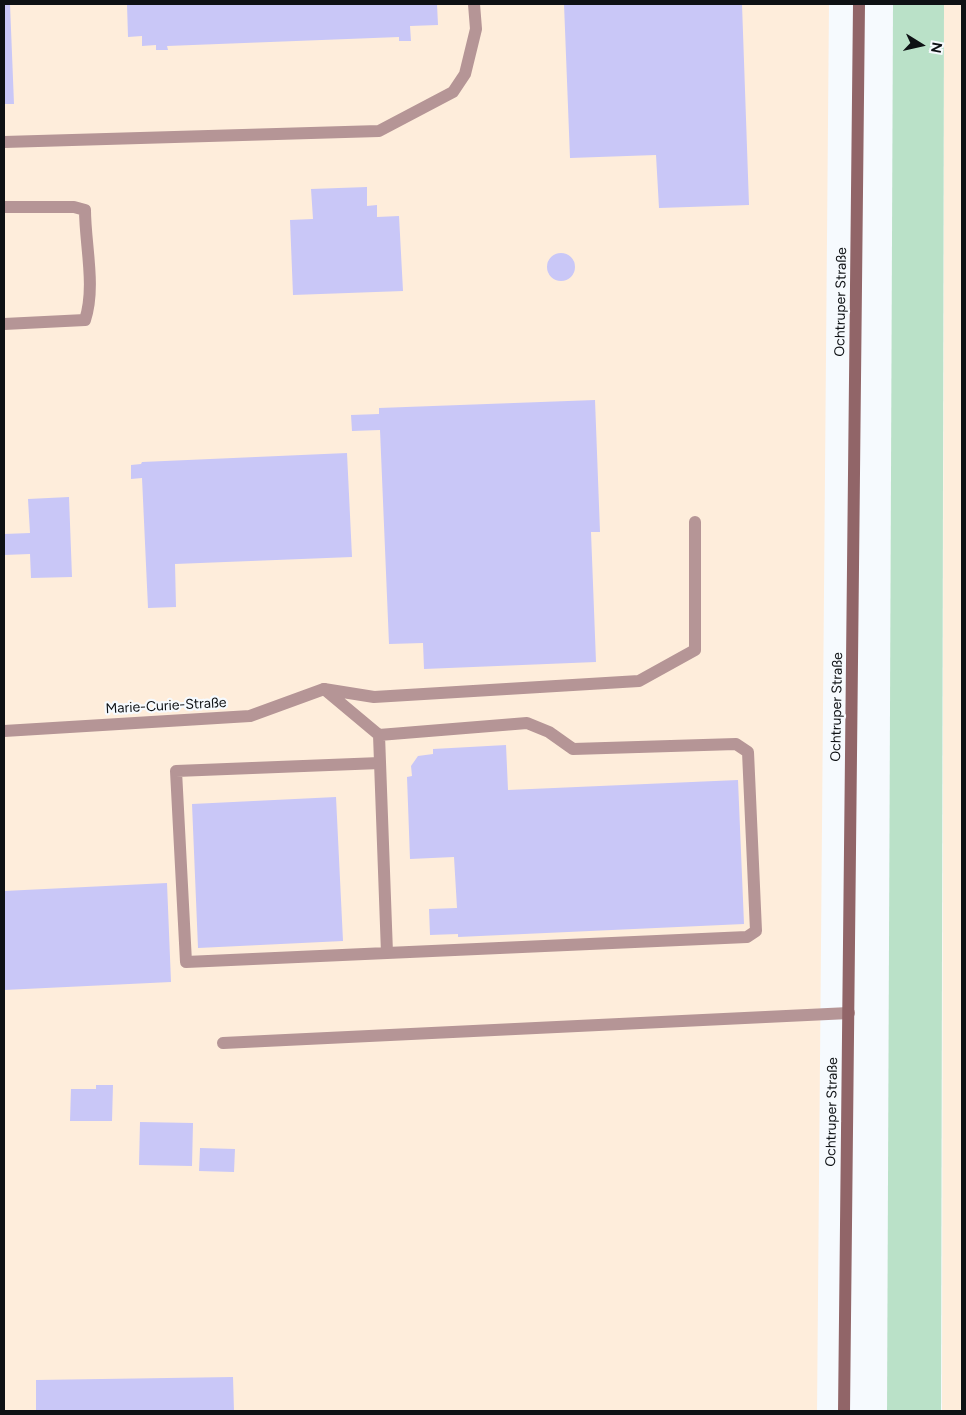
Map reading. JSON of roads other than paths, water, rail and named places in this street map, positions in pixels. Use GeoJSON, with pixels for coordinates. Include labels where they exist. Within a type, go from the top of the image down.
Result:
{"type":"FeatureCollection","features":[{"type":"Feature","properties":{"kind":"main road","name":"Ochtruper Straße"},"geometry":{"type":"LineString","coordinates":[[844,1411],[859,4]]}},
{"type":"Feature","properties":{"kind":"street"},"geometry":{"type":"LineString","coordinates":[[4,142],[379,131],[452,92],[465,74],[476,29],[474,4]]}},
{"type":"Feature","properties":{"kind":"street"},"geometry":{"type":"LineString","coordinates":[[4,207],[74,207],[85,210],[90,290],[88,312],[85,320],[4,324]]}},
{"type":"Feature","properties":{"kind":"street"},"geometry":{"type":"LineString","coordinates":[[324,688],[374,697],[639,682],[695,650],[694,522]]}},
{"type":"Feature","properties":{"kind":"street"},"geometry":{"type":"LineString","coordinates":[[324,688],[379,735],[527,723],[549,732],[573,749],[736,744],[748,752],[756,931],[747,937],[186,962],[176,771],[380,762]]}},
{"type":"Feature","properties":{"kind":"street","name":"Marie-Curie-Straße"},"geometry":{"type":"LineString","coordinates":[[4,731],[250,716],[324,688]]}},
{"type":"Feature","properties":{"kind":"street"},"geometry":{"type":"LineString","coordinates":[[379,735],[387,953]]}},
{"type":"Feature","properties":{"kind":"street"},"geometry":{"type":"LineString","coordinates":[[223,1043],[848,1013]]}}]}
